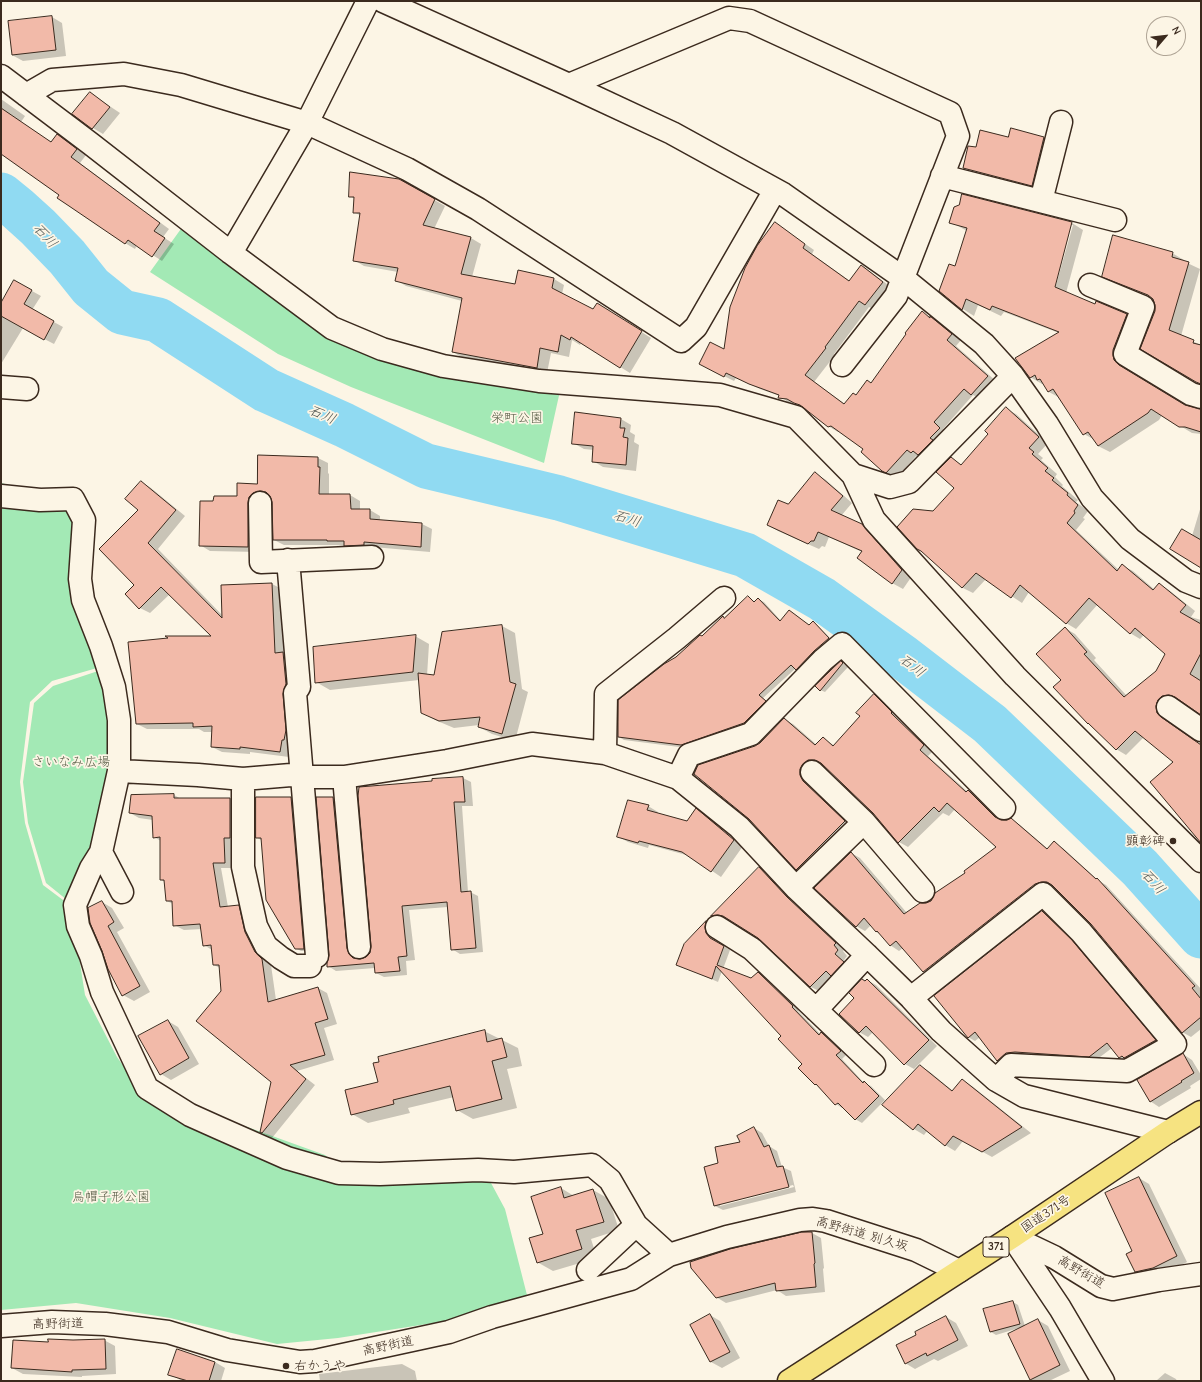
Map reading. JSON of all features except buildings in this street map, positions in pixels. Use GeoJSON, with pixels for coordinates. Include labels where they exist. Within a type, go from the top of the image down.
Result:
{"type":"FeatureCollection","features":[{"type":"Feature","properties":{"kind":"highway","name":"国道371号"},"geometry":{"type":"LineString","coordinates":[[789,1381],[1012,1237],[1168,1132],[1201,1112]]}},
{"type":"Feature","properties":{"kind":"street"},"geometry":{"type":"LineString","coordinates":[[231,253],[307,123],[368,1]]}},
{"type":"Feature","properties":{"kind":"street"},"geometry":{"type":"LineString","coordinates":[[383,1],[672,133],[783,194],[902,278],[984,344],[1013,376],[1047,424],[1092,498],[1130,538],[1186,581],[1201,587]]}},
{"type":"Feature","properties":{"kind":"street"},"geometry":{"type":"LineString","coordinates":[[569,85],[729,18],[750,21],[950,112],[958,136],[896,296],[842,365]]}},
{"type":"Feature","properties":{"kind":"street"},"geometry":{"type":"LineString","coordinates":[[26,95],[52,80],[124,74],[181,85],[307,123],[407,169],[478,209],[681,341],[696,327],[774,190]]}},
{"type":"Feature","properties":{"kind":"street"},"geometry":{"type":"LineString","coordinates":[[1,76],[231,253],[332,328],[382,349],[443,366],[539,381],[720,394],[796,417],[853,475],[874,520],[1015,676],[1201,861]]}},
{"type":"Feature","properties":{"kind":"street"},"geometry":{"type":"LineString","coordinates":[[1041,201],[1061,122]]}},
{"type":"Feature","properties":{"kind":"street"},"geometry":{"type":"LineString","coordinates":[[942,176],[1115,220]]}},
{"type":"Feature","properties":{"kind":"street"},"geometry":{"type":"LineString","coordinates":[[1090,285],[1143,306],[1125,354],[1191,394],[1201,397]]}},
{"type":"Feature","properties":{"kind":"street"},"geometry":{"type":"LineString","coordinates":[[853,475],[890,487],[909,482],[1013,376]]}},
{"type":"Feature","properties":{"kind":"street"},"geometry":{"type":"LineString","coordinates":[[1,388],[27,389]]}},
{"type":"Feature","properties":{"kind":"street"},"geometry":{"type":"LineString","coordinates":[[1,496],[40,500],[74,499],[84,520],[80,579],[83,600],[101,646],[114,687],[119,720],[119,771],[101,852],[91,868],[75,905],[78,926],[91,956],[102,992],[147,1088],[190,1115],[280,1155],[339,1173],[380,1174],[478,1170],[514,1172],[592,1165],[610,1180],[636,1225],[669,1255]]}},
{"type":"Feature","properties":{"kind":"street"},"geometry":{"type":"LineString","coordinates":[[260,503],[261,562],[372,557]]}},
{"type":"Feature","properties":{"kind":"street"},"geometry":{"type":"LineString","coordinates":[[243,779],[243,867],[256,926],[266,946],[294,966],[314,961],[303,777],[295,693],[299,688],[288,560]]}},
{"type":"Feature","properties":{"kind":"street"},"geometry":{"type":"LineString","coordinates":[[605,752],[606,694],[677,638],[724,598]]}},
{"type":"Feature","properties":{"kind":"street"},"geometry":{"type":"LineString","coordinates":[[678,778],[689,756],[751,734],[823,660],[842,644],[1004,808]]}},
{"type":"Feature","properties":{"kind":"street"},"geometry":{"type":"LineString","coordinates":[[1168,707],[1201,730]]}},
{"type":"Feature","properties":{"kind":"street"},"geometry":{"type":"LineString","coordinates":[[119,771],[243,779],[291,775],[303,777],[344,777],[447,761],[532,744],[605,752],[678,778],[739,827],[796,888],[911,998],[941,1031],[996,1080],[1024,1096],[1168,1132]]}},
{"type":"Feature","properties":{"kind":"street"},"geometry":{"type":"LineString","coordinates":[[812,772],[864,822],[923,891]]}},
{"type":"Feature","properties":{"kind":"street"},"geometry":{"type":"LineString","coordinates":[[344,777],[359,948]]}},
{"type":"Feature","properties":{"kind":"street"},"geometry":{"type":"LineString","coordinates":[[796,888],[864,822]]}},
{"type":"Feature","properties":{"kind":"street"},"geometry":{"type":"LineString","coordinates":[[101,852],[122,892]]}},
{"type":"Feature","properties":{"kind":"street"},"geometry":{"type":"LineString","coordinates":[[911,998],[1044,894],[1081,932],[1175,1044],[1127,1071],[1011,1065],[996,1080]]}},
{"type":"Feature","properties":{"kind":"street"},"geometry":{"type":"LineString","coordinates":[[717,927],[752,949],[874,1065]]}},
{"type":"Feature","properties":{"kind":"street"},"geometry":{"type":"LineString","coordinates":[[816,1010],[867,955]]}},
{"type":"Feature","properties":{"kind":"street","name":"高野街道 別久坂"},"geometry":{"type":"LineString","coordinates":[[669,1255],[727,1237],[800,1220],[813,1219],[826,1221],[916,1250],[959,1271]]}},
{"type":"Feature","properties":{"kind":"street"},"geometry":{"type":"LineString","coordinates":[[588,1270],[636,1225]]}},
{"type":"Feature","properties":{"kind":"street"},"geometry":{"type":"LineString","coordinates":[[1012,1237],[1060,1308],[1103,1381]]}},
{"type":"Feature","properties":{"kind":"street","name":"高野街道"},"geometry":{"type":"LineString","coordinates":[[1012,1237],[1054,1257],[1101,1286],[1113,1289],[1201,1274]]}},
{"type":"Feature","properties":{"kind":"street","name":"高野街道"},"geometry":{"type":"LineString","coordinates":[[1,1326],[52,1322],[105,1324],[168,1332],[227,1350],[300,1362],[315,1361],[449,1332],[492,1317],[630,1279],[669,1255]]}},
{"type":"Feature","properties":{"kind":"green space","name":"栄町公園"},"geometry":{"type":"Polygon","coordinates":[[[183,226],[327,335],[560,391],[544,463],[351,387],[278,354],[150,272],[183,226]]]}},
{"type":"Feature","properties":{"kind":"green space","name":"烏帽子形公園"},"geometry":{"type":"Polygon","coordinates":[[[1,483],[70,498],[104,666],[52,681],[30,702],[20,782],[25,823],[43,885],[71,906],[85,995],[117,1057],[139,1088],[325,1155],[348,1174],[465,1178],[491,1183],[505,1209],[528,1299],[459,1319],[338,1338],[277,1344],[170,1318],[76,1303],[1,1310],[1,483]]]}},
{"type":"Feature","properties":{"kind":"green space","name":"さいなみ広場"},"geometry":{"type":"Polygon","coordinates":[[[104,669],[116,720],[97,852],[72,904],[46,883],[28,823],[23,782],[34,703],[53,686],[104,669]]]}},
{"type":"Feature","properties":{"kind":"waterway","name":"石川"},"geometry":{"type":"LineString","coordinates":[[1,195],[38,227],[67,257],[91,287],[122,312],[158,320],[266,390],[344,425],[426,466],[559,498],[745,555],[822,599],[903,657],[990,724],[1140,868],[1201,936]]}},
{"type":"Feature","properties":{"kind":"place","name":"顕彰碑"},"geometry":{"type":"Point","coordinates":[1173,841]}},
{"type":"Feature","properties":{"kind":"place","name":"右かうや"},"geometry":{"type":"Point","coordinates":[286,1366]}}]}
